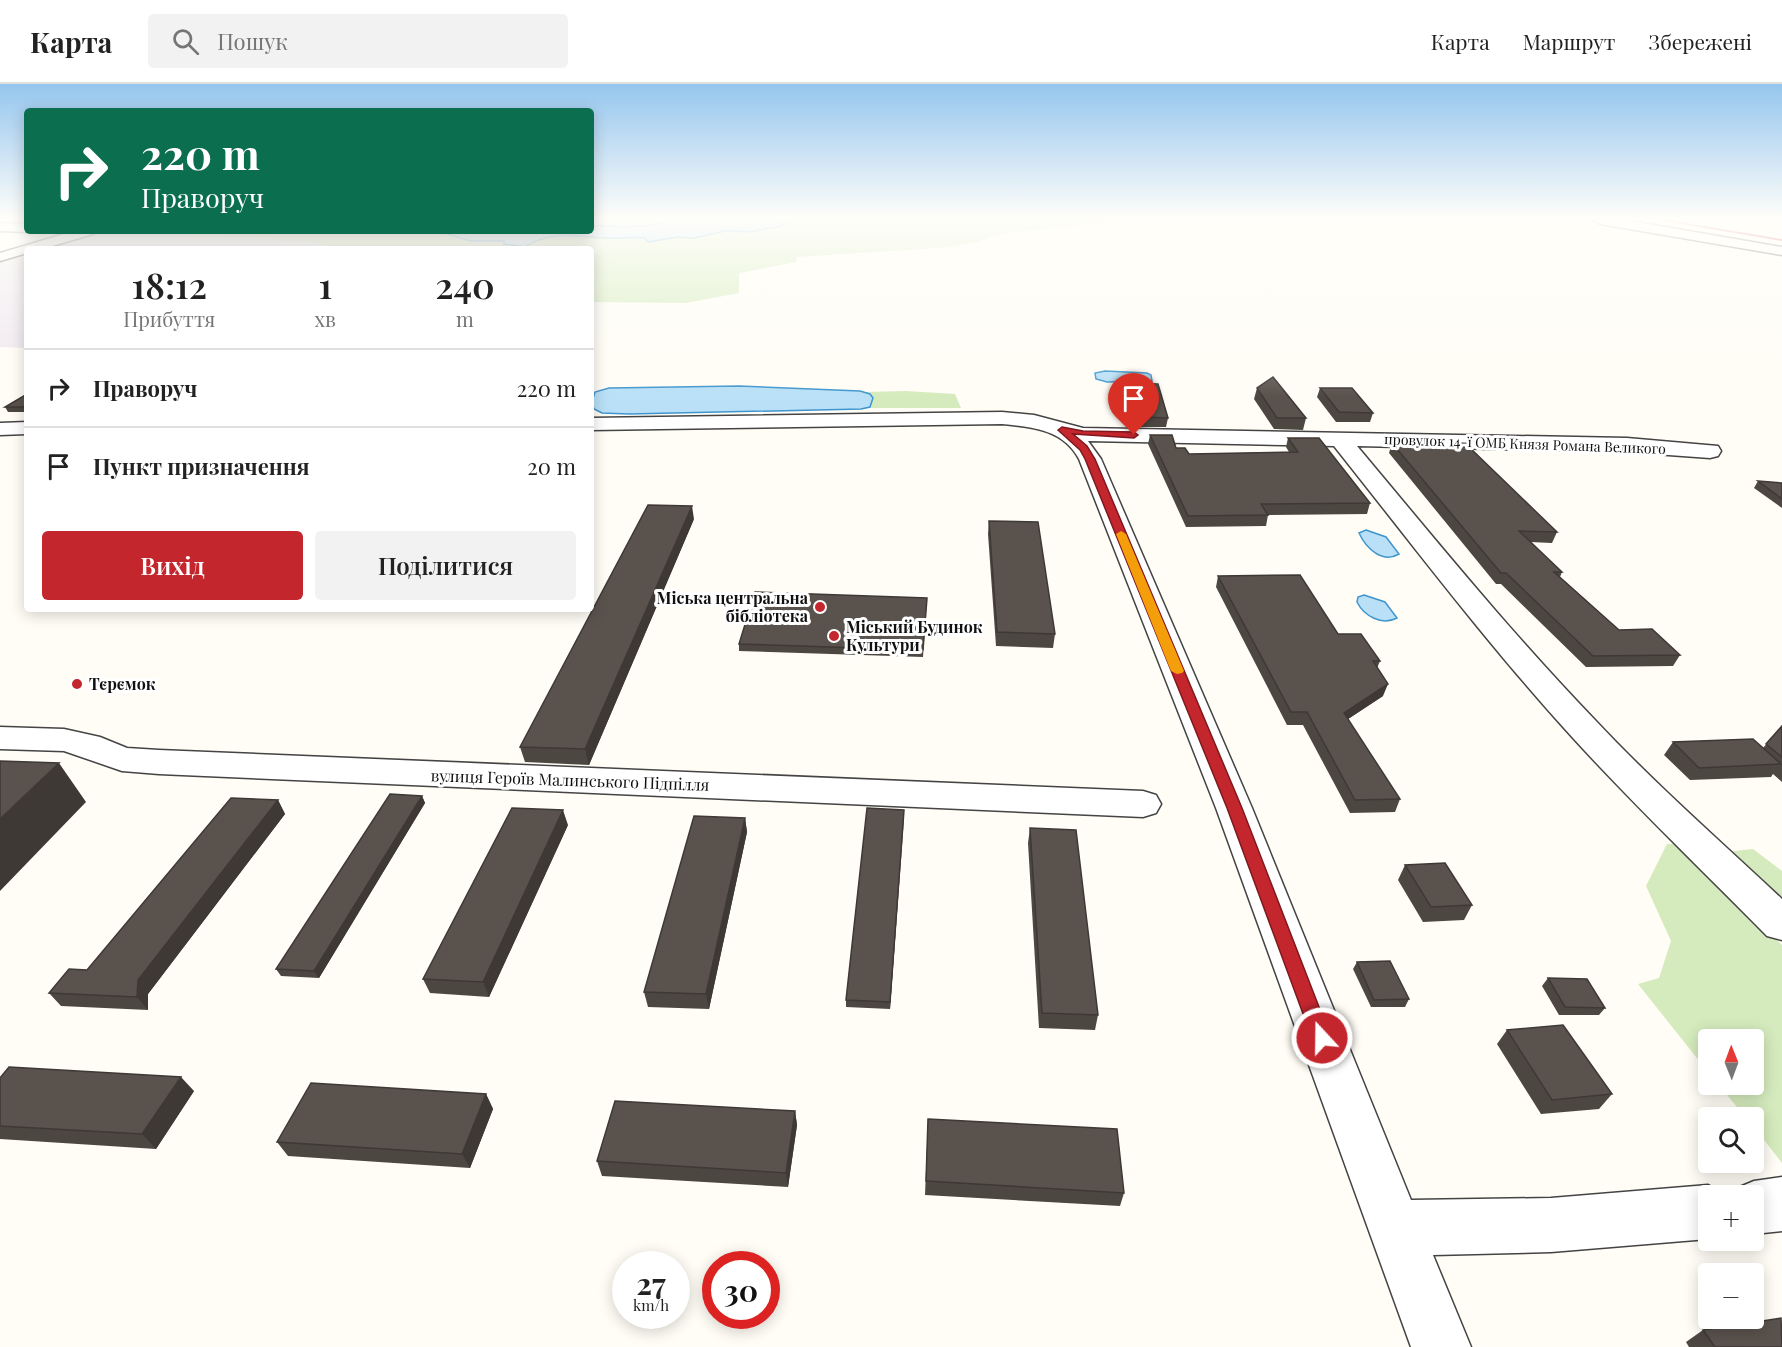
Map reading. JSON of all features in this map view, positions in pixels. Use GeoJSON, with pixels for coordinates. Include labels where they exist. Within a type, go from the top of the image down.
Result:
{"type":"FeatureCollection","features":[{"type":"Feature","properties":{"kind":"street"},"geometry":{"type":"LineString","coordinates":[[594,424],[1002,418],[1034,421],[1062,430],[1084,448],[1234,808],[1441,1347]]}},
{"type":"Feature","properties":{"kind":"street"},"geometry":{"type":"LineString","coordinates":[[0,429],[24,428]]}},
{"type":"Feature","properties":{"kind":"street","name":"провулок 14-ї ОМБ Князя Романа Великого"},"geometry":{"type":"LineString","coordinates":[[1062,430],[1102,434],[1627,445],[1710,451]]}},
{"type":"Feature","properties":{"kind":"street"},"geometry":{"type":"LineString","coordinates":[[1340,439],[1475,606],[1534,673],[1621,768],[1782,924]]}},
{"type":"Feature","properties":{"kind":"street","name":"вулиця Героїв Малинського Підпілля"},"geometry":{"type":"LineString","coordinates":[[0,738],[64,740],[88,745],[122,759],[159,762],[1143,804]]}},
{"type":"Feature","properties":{"kind":"street"},"geometry":{"type":"LineString","coordinates":[[1764,1207],[1782,1204]]}},
{"type":"Feature","properties":{"kind":"street"},"geometry":{"type":"LineString","coordinates":[[1394,1227],[1452,1230],[1525,1228],[1698,1213]]}},
{"type":"Feature","properties":{"kind":"shaded area"},"geometry":{"type":"Polygon","coordinates":[[[0,279],[24,279],[24,348],[0,347],[0,279]]]}},
{"type":"Feature","properties":{"kind":"green space"},"geometry":{"type":"Polygon","coordinates":[[[594,279],[739,279],[739,293],[686,303],[594,302],[594,279]]]}},
{"type":"Feature","properties":{"kind":"green space"},"geometry":{"type":"Polygon","coordinates":[[[906,391],[955,394],[961,408],[865,408],[870,407],[870,394],[864,392],[906,391]]]}},
{"type":"Feature","properties":{"kind":"green space"},"geometry":{"type":"Polygon","coordinates":[[[1667,844],[1682,844],[1782,945],[1782,1163],[1764,1140],[1764,1107],[1737,1107],[1727,1095],[1764,1095],[1764,1029],[1698,1029],[1698,1059],[1638,984],[1659,978],[1671,941],[1646,886],[1667,844]]]}},
{"type":"Feature","properties":{"kind":"green space"},"geometry":{"type":"Polygon","coordinates":[[[1753,849],[1782,871],[1782,907],[1724,852],[1753,849]]]}},
{"type":"Feature","properties":{"kind":"water"},"geometry":{"type":"Polygon","coordinates":[[[1105,371],[1147,373],[1151,375],[1152,381],[1107,382],[1096,379],[1095,373],[1105,371]]]}},
{"type":"Feature","properties":{"kind":"water"},"geometry":{"type":"Polygon","coordinates":[[[739,386],[860,391],[870,394],[873,398],[870,407],[861,409],[602,413],[594,409],[594,395],[595,392],[609,388],[739,386]]]}},
{"type":"Feature","properties":{"kind":"water"},"geometry":{"type":"Polygon","coordinates":[[[1366,530],[1386,537],[1399,554],[1387,557],[1375,553],[1359,533],[1366,530]]]}},
{"type":"Feature","properties":{"kind":"water"},"geometry":{"type":"Polygon","coordinates":[[[1364,595],[1385,602],[1397,618],[1385,621],[1364,612],[1357,602],[1358,597],[1364,595]]]}},
{"type":"Feature","properties":{"kind":"building"},"geometry":{"type":"Polygon","coordinates":[[[1273,377],[1306,418],[1277,418],[1257,388],[1273,377]]]}},
{"type":"Feature","properties":{"kind":"building"},"geometry":{"type":"Polygon","coordinates":[[[1126,383],[1158,384],[1168,418],[1142,417],[1139,412],[1136,412],[1126,383]]]}},
{"type":"Feature","properties":{"kind":"building"},"geometry":{"type":"Polygon","coordinates":[[[1320,388],[1352,388],[1373,413],[1339,412],[1320,388]]]}},
{"type":"Feature","properties":{"kind":"building"},"geometry":{"type":"Polygon","coordinates":[[[24,396],[24,407],[5,407],[24,396]]]}},
{"type":"Feature","properties":{"kind":"building"},"geometry":{"type":"Polygon","coordinates":[[[1150,435],[1172,435],[1176,448],[1185,448],[1189,454],[1298,452],[1288,438],[1319,438],[1370,503],[1261,504],[1268,515],[1188,516],[1150,435]]]}},
{"type":"Feature","properties":{"kind":"building"},"geometry":{"type":"Polygon","coordinates":[[[1392,443],[1469,447],[1557,532],[1519,531],[1562,572],[1554,572],[1619,630],[1652,629],[1680,655],[1593,656],[1506,573],[1501,573],[1392,443]]]}},
{"type":"Feature","properties":{"kind":"building"},"geometry":{"type":"Polygon","coordinates":[[[1758,481],[1782,483],[1782,499],[1758,481]]]}},
{"type":"Feature","properties":{"kind":"building"},"geometry":{"type":"Polygon","coordinates":[[[648,505],[692,506],[585,749],[520,747],[591,612],[594,612],[594,607],[648,505]]]}},
{"type":"Feature","properties":{"kind":"building"},"geometry":{"type":"Polygon","coordinates":[[[989,521],[1038,522],[1055,634],[997,632],[989,521]]]}},
{"type":"Feature","properties":{"kind":"building"},"geometry":{"type":"Polygon","coordinates":[[[1300,575],[1338,634],[1361,634],[1380,661],[1373,661],[1388,684],[1344,713],[1400,799],[1355,800],[1307,712],[1291,712],[1218,576],[1300,575]]]}},
{"type":"Feature","properties":{"kind":"building","name":"Міський Будинок Культури"},"geometry":{"type":"Polygon","coordinates":[[[755,592],[927,598],[923,650],[739,644],[755,592]]]}},
{"type":"Feature","properties":{"kind":"building"},"geometry":{"type":"Polygon","coordinates":[[[1782,726],[1782,757],[1766,744],[1782,726]]]}},
{"type":"Feature","properties":{"kind":"building"},"geometry":{"type":"Polygon","coordinates":[[[1753,739],[1781,764],[1699,768],[1673,742],[1753,739]]]}},
{"type":"Feature","properties":{"kind":"building"},"geometry":{"type":"Polygon","coordinates":[[[0,761],[59,763],[0,819],[0,761]]]}},
{"type":"Feature","properties":{"kind":"building"},"geometry":{"type":"Polygon","coordinates":[[[390,794],[422,796],[314,971],[276,969],[390,794]]]}},
{"type":"Feature","properties":{"kind":"building"},"geometry":{"type":"Polygon","coordinates":[[[231,798],[278,800],[138,980],[137,997],[49,993],[69,969],[87,970],[231,798]]]}},
{"type":"Feature","properties":{"kind":"building"},"geometry":{"type":"Polygon","coordinates":[[[512,808],[563,810],[483,982],[423,979],[512,808]]]}},
{"type":"Feature","properties":{"kind":"building"},"geometry":{"type":"Polygon","coordinates":[[[867,808],[904,810],[890,1002],[846,1000],[867,808]]]}},
{"type":"Feature","properties":{"kind":"building"},"geometry":{"type":"Polygon","coordinates":[[[694,816],[745,818],[706,994],[644,992],[694,816]]]}},
{"type":"Feature","properties":{"kind":"building"},"geometry":{"type":"Polygon","coordinates":[[[1030,828],[1076,830],[1098,1015],[1042,1013],[1030,828]]]}},
{"type":"Feature","properties":{"kind":"building"},"geometry":{"type":"Polygon","coordinates":[[[1445,863],[1472,905],[1431,907],[1405,865],[1445,863]]]}},
{"type":"Feature","properties":{"kind":"building"},"geometry":{"type":"Polygon","coordinates":[[[1390,961],[1409,999],[1374,1000],[1357,962],[1390,961]]]}},
{"type":"Feature","properties":{"kind":"building"},"geometry":{"type":"Polygon","coordinates":[[[1548,978],[1587,979],[1605,1008],[1565,1007],[1548,978]]]}},
{"type":"Feature","properties":{"kind":"building"},"geometry":{"type":"Polygon","coordinates":[[[1563,1025],[1612,1094],[1552,1100],[1507,1030],[1563,1025]]]}},
{"type":"Feature","properties":{"kind":"building"},"geometry":{"type":"Polygon","coordinates":[[[9,1067],[181,1077],[142,1134],[0,1126],[0,1078],[9,1067]]]}},
{"type":"Feature","properties":{"kind":"building"},"geometry":{"type":"Polygon","coordinates":[[[311,1083],[486,1094],[462,1154],[277,1142],[311,1083]]]}},
{"type":"Feature","properties":{"kind":"building"},"geometry":{"type":"Polygon","coordinates":[[[615,1101],[795,1111],[786,1173],[597,1161],[615,1101]]]}},
{"type":"Feature","properties":{"kind":"building"},"geometry":{"type":"Polygon","coordinates":[[[928,1119],[1117,1129],[1124,1193],[926,1181],[928,1119]]]}},
{"type":"Feature","properties":{"kind":"building"},"geometry":{"type":"Polygon","coordinates":[[[1781,1318],[1782,1347],[1715,1347],[1703,1330],[1764,1329],[1764,1321],[1781,1318]]]}},
{"type":"Feature","properties":{"kind":"slow traffic"},"geometry":{"type":"LineString","coordinates":[[1121,534],[1177,671]]}},
{"type":"Feature","properties":{"kind":"place","name":"Міська центральна бібліотека"},"geometry":{"type":"Point","coordinates":[820,607]}},
{"type":"Feature","properties":{"kind":"place","name":"Міський Будинок Культури"},"geometry":{"type":"Point","coordinates":[834,636]}},
{"type":"Feature","properties":{"kind":"place","name":"Тєрємок"},"geometry":{"type":"Point","coordinates":[77,684]}},
{"type":"Feature","properties":{"kind":"route"},"geometry":{"type":"LineString","coordinates":[[1134,435],[1083,434],[1062,430],[1084,448],[1090,459],[1234,808],[1322,1038]]}}]}
